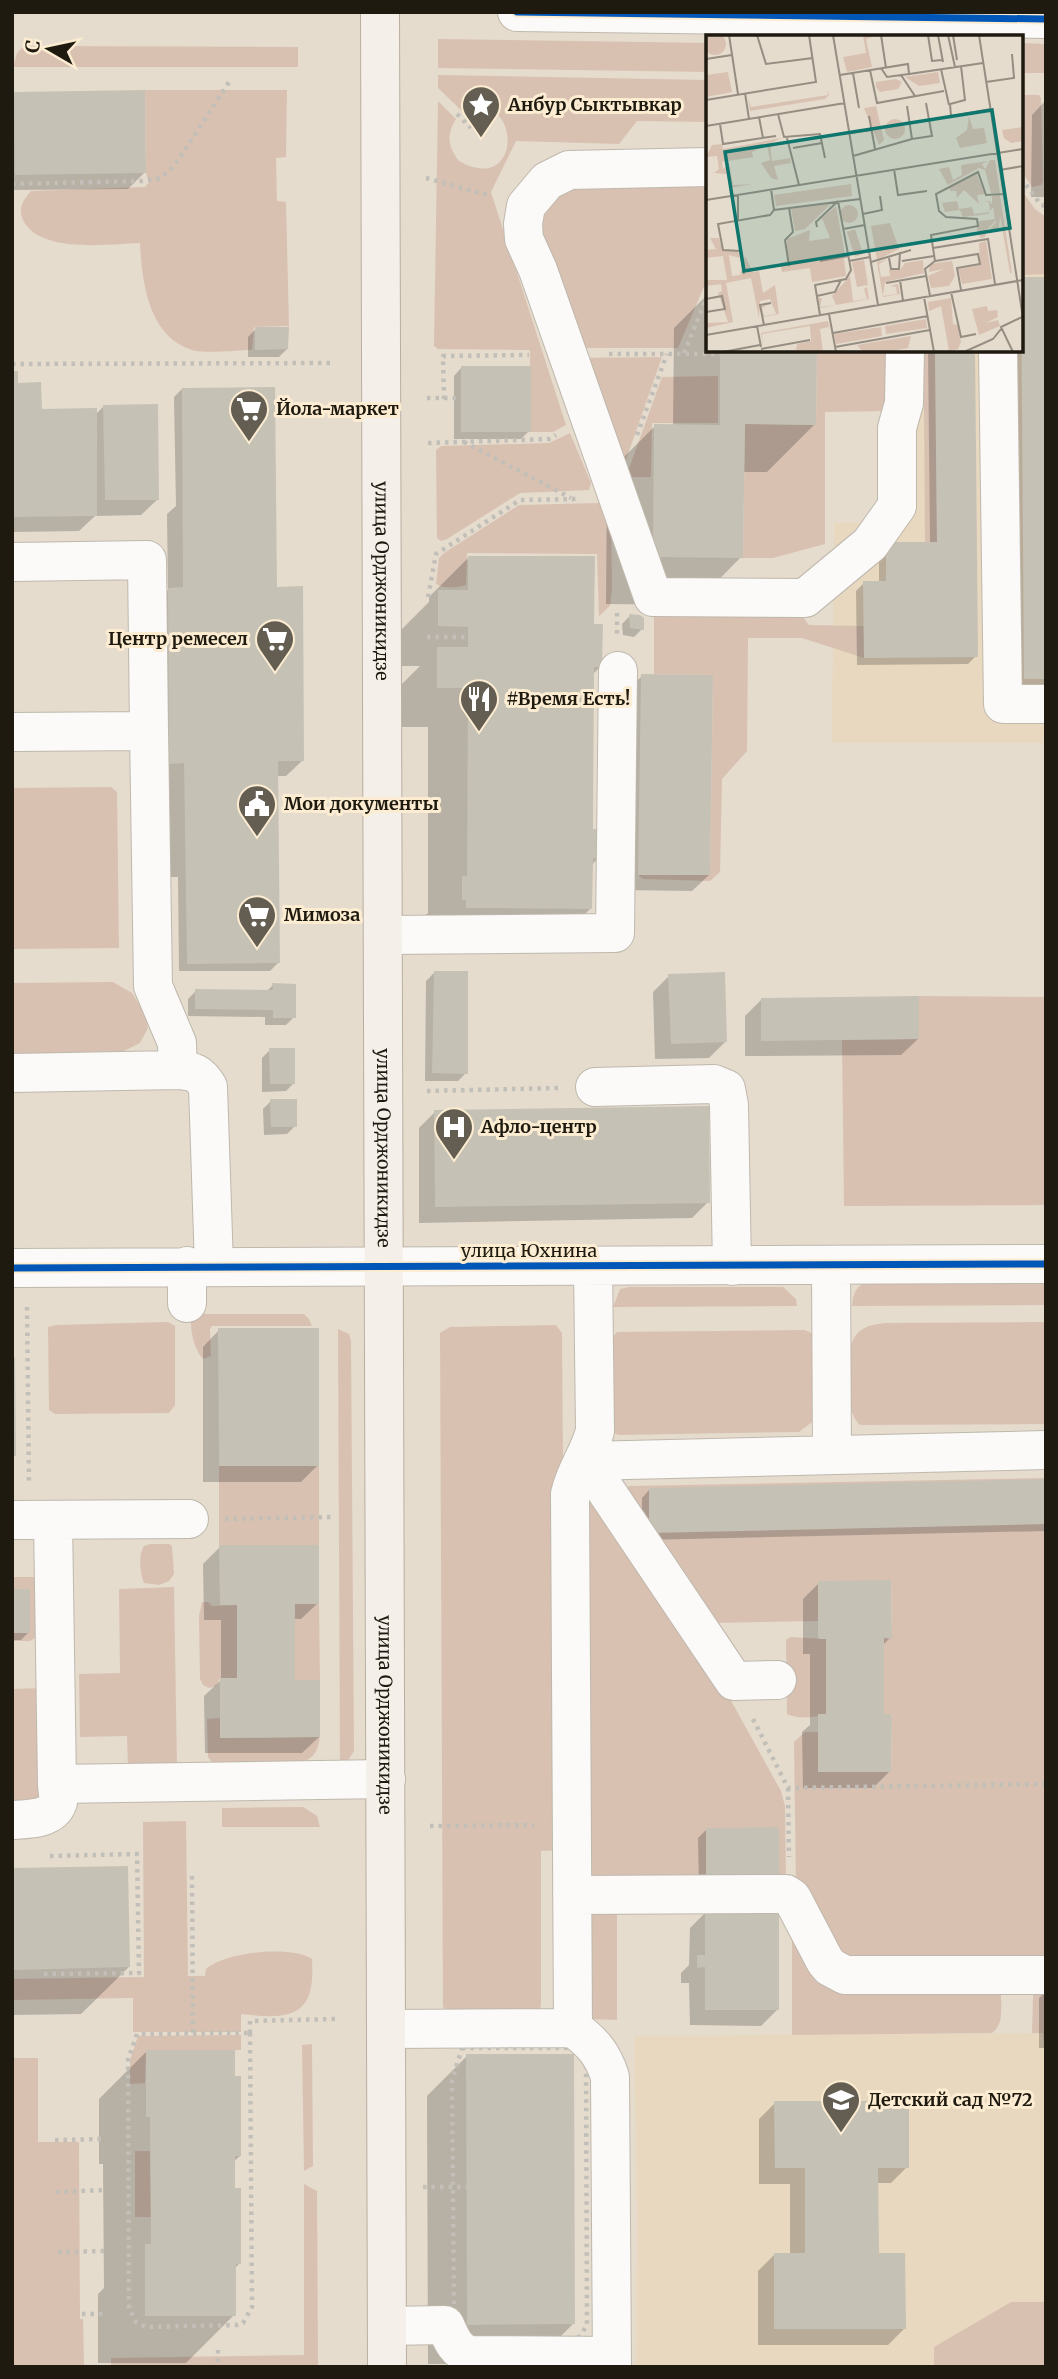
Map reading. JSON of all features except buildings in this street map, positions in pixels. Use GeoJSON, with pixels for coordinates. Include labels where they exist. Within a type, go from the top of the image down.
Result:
{"type":"FeatureCollection","features":[{"type":"Feature","properties":{"kind":"main road","name":"улица Орджоникидзе"},"geometry":{"type":"LineString","coordinates":[[380,12],[387,2367]]}},
{"type":"Feature","properties":{"kind":"street"},"geometry":{"type":"LineString","coordinates":[[517,12],[752,26],[854,14],[1046,19]]}},
{"type":"Feature","properties":{"kind":"street"},"geometry":{"type":"LineString","coordinates":[[706,167],[569,170],[547,181],[526,206],[523,224],[524,239],[538,270],[653,597],[805,598],[870,544],[897,506],[897,428],[904,403],[905,352]]}},
{"type":"Feature","properties":{"kind":"street"},"geometry":{"type":"LineString","coordinates":[[998,352],[1003,704],[1046,704]]}},
{"type":"Feature","properties":{"kind":"street"},"geometry":{"type":"LineString","coordinates":[[12,562],[147,560],[153,986],[177,1043],[178,1070]]}},
{"type":"Feature","properties":{"kind":"street"},"geometry":{"type":"LineString","coordinates":[[384,935],[615,933],[618,671]]}},
{"type":"Feature","properties":{"kind":"street"},"geometry":{"type":"LineString","coordinates":[[12,732],[149,731]]}},
{"type":"Feature","properties":{"kind":"street"},"geometry":{"type":"LineString","coordinates":[[12,1073],[178,1070],[191,1071],[202,1076],[208,1087],[196,1279]]}},
{"type":"Feature","properties":{"kind":"street"},"geometry":{"type":"LineString","coordinates":[[595,1087],[714,1084],[726,1089],[729,1105],[732,1266]]}},
{"type":"Feature","properties":{"kind":"street","name":"улица Юхнина"},"geometry":{"type":"LineString","coordinates":[[12,1268],[196,1279],[385,1266],[1046,1264]]}},
{"type":"Feature","properties":{"kind":"street"},"geometry":{"type":"LineString","coordinates":[[573,2028],[570,1494],[577,1472],[586,1461],[595,1431],[593,1266]]}},
{"type":"Feature","properties":{"kind":"street"},"geometry":{"type":"LineString","coordinates":[[831,1266],[832,1455]]}},
{"type":"Feature","properties":{"kind":"street"},"geometry":{"type":"LineString","coordinates":[[586,1461],[1046,1450]]}},
{"type":"Feature","properties":{"kind":"street"},"geometry":{"type":"LineString","coordinates":[[586,1461],[734,1681],[777,1680]]}},
{"type":"Feature","properties":{"kind":"street"},"geometry":{"type":"LineString","coordinates":[[12,1819],[36,1818],[49,1813],[58,1802],[31,1520],[189,1520]]}},
{"type":"Feature","properties":{"kind":"street"},"geometry":{"type":"LineString","coordinates":[[57,1784],[386,1779]]}},
{"type":"Feature","properties":{"kind":"street"},"geometry":{"type":"LineString","coordinates":[[572,1895],[789,1895],[825,1961],[845,1975],[1046,1975]]}},
{"type":"Feature","properties":{"kind":"street"},"geometry":{"type":"LineString","coordinates":[[386,2029],[573,2028],[593,2043],[605,2061],[610,2077],[612,2361],[468,2355],[460,2352],[454,2345],[445,2325],[387,2326]]}},
{"type":"Feature","properties":{"kind":"path"},"geometry":{"type":"LineString","coordinates":[[12,184],[142,181],[161,178],[175,165],[231,79]]}},
{"type":"Feature","properties":{"kind":"path"},"geometry":{"type":"LineString","coordinates":[[457,114],[471,128]]}},
{"type":"Feature","properties":{"kind":"path"},"geometry":{"type":"LineString","coordinates":[[426,178],[526,206]]}},
{"type":"Feature","properties":{"kind":"path"},"geometry":{"type":"LineString","coordinates":[[1023,181],[1041,205],[1046,206]]}},
{"type":"Feature","properties":{"kind":"path"},"geometry":{"type":"LineString","coordinates":[[684,354],[706,299]]}},
{"type":"Feature","properties":{"kind":"path"},"geometry":{"type":"LineString","coordinates":[[444,399],[443,356],[532,355],[564,345],[667,354],[720,354]]}},
{"type":"Feature","properties":{"kind":"path"},"geometry":{"type":"LineString","coordinates":[[428,597],[436,554],[520,500],[617,495],[667,354]]}},
{"type":"Feature","properties":{"kind":"path"},"geometry":{"type":"LineString","coordinates":[[12,364],[330,363]]}},
{"type":"Feature","properties":{"kind":"path"},"geometry":{"type":"LineString","coordinates":[[427,398],[461,398]]}},
{"type":"Feature","properties":{"kind":"path"},"geometry":{"type":"LineString","coordinates":[[428,443],[549,439],[589,414]]}},
{"type":"Feature","properties":{"kind":"path"},"geometry":{"type":"LineString","coordinates":[[463,442],[572,499]]}},
{"type":"Feature","properties":{"kind":"path"},"geometry":{"type":"LineString","coordinates":[[427,637],[468,637]]}},
{"type":"Feature","properties":{"kind":"path"},"geometry":{"type":"LineString","coordinates":[[427,1091],[595,1087]]}},
{"type":"Feature","properties":{"kind":"path"},"geometry":{"type":"LineString","coordinates":[[27,1306],[31,1520]]}},
{"type":"Feature","properties":{"kind":"path"},"geometry":{"type":"LineString","coordinates":[[189,1520],[332,1517]]}},
{"type":"Feature","properties":{"kind":"path"},"geometry":{"type":"LineString","coordinates":[[734,1681],[788,1788],[789,1895]]}},
{"type":"Feature","properties":{"kind":"path"},"geometry":{"type":"LineString","coordinates":[[788,1788],[1046,1784]]}},
{"type":"Feature","properties":{"kind":"path"},"geometry":{"type":"LineString","coordinates":[[430,1826],[572,1825]]}},
{"type":"Feature","properties":{"kind":"path"},"geometry":{"type":"LineString","coordinates":[[40,1856],[137,1854],[139,1973],[44,1974]]}},
{"type":"Feature","properties":{"kind":"path"},"geometry":{"type":"LineString","coordinates":[[192,1876],[193,2034]]}},
{"type":"Feature","properties":{"kind":"path"},"geometry":{"type":"LineString","coordinates":[[250,2033],[137,2034],[128,2060],[129,2308],[136,2322],[146,2327],[243,2323],[252,2307],[250,2021],[335,2019]]}},
{"type":"Feature","properties":{"kind":"path"},"geometry":{"type":"LineString","coordinates":[[462,2048],[571,2048],[582,2051],[586,2056],[587,2325],[580,2336],[572,2340],[466,2339],[454,2307],[454,2188],[452,2080],[462,2048]]}},
{"type":"Feature","properties":{"kind":"path"},"geometry":{"type":"LineString","coordinates":[[55,2140],[103,2139]]}},
{"type":"Feature","properties":{"kind":"path"},"geometry":{"type":"LineString","coordinates":[[423,2188],[467,2188]]}},
{"type":"Feature","properties":{"kind":"path"},"geometry":{"type":"LineString","coordinates":[[56,2192],[104,2190]]}},
{"type":"Feature","properties":{"kind":"path"},"geometry":{"type":"LineString","coordinates":[[58,2252],[104,2251]]}},
{"type":"Feature","properties":{"kind":"path"},"geometry":{"type":"LineString","coordinates":[[82,2314],[105,2314]]}},
{"type":"Feature","properties":{"kind":"path"},"geometry":{"type":"LineString","coordinates":[[218,2350],[218,2367]]}},
{"type":"Feature","properties":{"kind":"shaded area"},"geometry":{"type":"Polygon","coordinates":[[[438,39],[706,43],[706,72],[438,68],[438,39]]]}},
{"type":"Feature","properties":{"kind":"shaded area"},"geometry":{"type":"Polygon","coordinates":[[[1023,43],[1046,44],[1046,73],[1023,73],[1023,43]]]}},
{"type":"Feature","properties":{"kind":"shaded area"},"geometry":{"type":"Polygon","coordinates":[[[24,46],[298,47],[298,67],[13,67],[17,53],[24,46]]]}},
{"type":"Feature","properties":{"kind":"shaded area"},"geometry":{"type":"Polygon","coordinates":[[[438,75],[706,80],[706,122],[637,121],[619,144],[516,141],[491,192],[566,425],[553,432],[531,432],[530,350],[438,349],[434,346],[438,101],[456,119],[450,140],[452,151],[459,161],[481,168],[496,165],[505,155],[508,140],[505,126],[497,114],[483,109],[464,113],[438,88],[438,75]]]}},
{"type":"Feature","properties":{"kind":"shaded area"},"geometry":{"type":"Polygon","coordinates":[[[145,90],[287,90],[286,157],[276,158],[277,201],[286,202],[289,326],[254,327],[252,350],[197,351],[177,343],[166,333],[150,306],[140,243],[76,245],[59,242],[31,231],[23,220],[22,204],[31,191],[145,187],[149,182],[146,173],[145,90]]]}},
{"type":"Feature","properties":{"kind":"shaded area"},"geometry":{"type":"Polygon","coordinates":[[[1023,95],[1039,95],[1041,98],[1043,182],[1032,187],[1023,174],[1023,95]]]}},
{"type":"Feature","properties":{"kind":"shaded area"},"geometry":{"type":"Polygon","coordinates":[[[706,174],[706,282],[678,348],[576,348],[532,209],[552,186],[706,174]]]}},
{"type":"Feature","properties":{"kind":"shaded area"},"geometry":{"type":"Polygon","coordinates":[[[1023,192],[1035,209],[1046,217],[1046,274],[1023,275],[1023,192]]]}},
{"type":"Feature","properties":{"kind":"shaded area"},"geometry":{"type":"Polygon","coordinates":[[[1023,260],[1046,260],[1046,743],[832,743],[834,523],[907,522],[909,352],[1023,352],[1023,260]]]}},
{"type":"Feature","properties":{"kind":"shaded area"},"geometry":{"type":"Polygon","coordinates":[[[817,352],[897,352],[892,411],[825,412],[825,544],[773,558],[743,558],[745,424],[816,425],[817,352]]]}},
{"type":"Feature","properties":{"kind":"shaded area"},"geometry":{"type":"Polygon","coordinates":[[[910,352],[935,352],[937,542],[925,542],[924,401],[920,400],[910,352]]]}},
{"type":"Feature","properties":{"kind":"shaded area"},"geometry":{"type":"Polygon","coordinates":[[[662,357],[622,471],[572,358],[662,357]]]}},
{"type":"Feature","properties":{"kind":"shaded area"},"geometry":{"type":"Polygon","coordinates":[[[718,376],[718,423],[652,423],[651,477],[626,477],[662,377],[718,376]]]}},
{"type":"Feature","properties":{"kind":"shaded area"},"geometry":{"type":"Polygon","coordinates":[[[570,433],[591,483],[589,490],[520,493],[447,539],[441,541],[437,538],[436,450],[441,446],[549,443],[570,433]]]}},
{"type":"Feature","properties":{"kind":"shaded area"},"geometry":{"type":"Polygon","coordinates":[[[599,503],[607,506],[611,515],[612,588],[610,606],[599,616],[597,554],[467,553],[466,585],[451,588],[436,584],[439,558],[444,553],[519,505],[599,503]]]}},
{"type":"Feature","properties":{"kind":"shaded area"},"geometry":{"type":"Polygon","coordinates":[[[795,607],[809,625],[864,626],[864,658],[802,638],[748,638],[747,751],[722,779],[720,872],[710,881],[643,879],[638,875],[710,875],[713,675],[654,674],[654,614],[795,607]]]}},
{"type":"Feature","properties":{"kind":"shaded area"},"geometry":{"type":"Polygon","coordinates":[[[111,787],[117,792],[119,948],[12,949],[12,788],[111,787]]]}},
{"type":"Feature","properties":{"kind":"shaded area"},"geometry":{"type":"Polygon","coordinates":[[[113,982],[132,993],[145,1014],[148,1028],[140,1043],[124,1051],[12,1054],[12,983],[113,982]]]}},
{"type":"Feature","properties":{"kind":"shaded area"},"geometry":{"type":"Polygon","coordinates":[[[919,996],[1046,997],[1046,1205],[844,1206],[842,1040],[919,1039],[919,996]]]}},
{"type":"Feature","properties":{"kind":"shaded area"},"geometry":{"type":"Polygon","coordinates":[[[866,1281],[1046,1281],[1046,1305],[852,1306],[855,1292],[866,1281]]]}},
{"type":"Feature","properties":{"kind":"shaded area"},"geometry":{"type":"Polygon","coordinates":[[[783,1287],[796,1299],[797,1306],[613,1307],[620,1289],[783,1287]]]}},
{"type":"Feature","properties":{"kind":"shaded area"},"geometry":{"type":"Polygon","coordinates":[[[195,1314],[304,1314],[312,1326],[212,1326],[211,1356],[203,1359],[192,1334],[191,1317],[195,1314]]]}},
{"type":"Feature","properties":{"kind":"shaded area"},"geometry":{"type":"Polygon","coordinates":[[[168,1322],[175,1326],[175,1405],[169,1413],[55,1414],[49,1410],[48,1327],[168,1322]]]}},
{"type":"Feature","properties":{"kind":"shaded area"},"geometry":{"type":"Polygon","coordinates":[[[1046,1322],[1046,1424],[860,1425],[854,1417],[846,1378],[847,1363],[854,1338],[866,1327],[886,1323],[1046,1322]]]}},
{"type":"Feature","properties":{"kind":"shaded area"},"geometry":{"type":"Polygon","coordinates":[[[556,1325],[562,1333],[566,1844],[560,1850],[541,1851],[541,2006],[539,2011],[448,2011],[443,2007],[440,1333],[450,1327],[556,1325]]]}},
{"type":"Feature","properties":{"kind":"shaded area"},"geometry":{"type":"Polygon","coordinates":[[[338,1329],[349,1334],[351,1341],[354,1751],[347,1762],[340,1765],[338,1329]]]}},
{"type":"Feature","properties":{"kind":"shaded area"},"geometry":{"type":"Polygon","coordinates":[[[805,1330],[813,1334],[816,1419],[799,1432],[618,1435],[613,1432],[612,1338],[617,1332],[805,1330]]]}},
{"type":"Feature","properties":{"kind":"shaded area"},"geometry":{"type":"Polygon","coordinates":[[[219,1466],[319,1466],[319,1545],[219,1545],[219,1466]]]}},
{"type":"Feature","properties":{"kind":"shaded area"},"geometry":{"type":"Polygon","coordinates":[[[1046,1478],[1046,1963],[841,1962],[796,1888],[794,1742],[805,1732],[818,1732],[819,1772],[891,1771],[892,1718],[891,1714],[884,1714],[884,1638],[892,1638],[891,1581],[819,1581],[818,1621],[711,1623],[622,1489],[629,1486],[1046,1478]]]}},
{"type":"Feature","properties":{"kind":"shaded area"},"geometry":{"type":"Polygon","coordinates":[[[586,1495],[724,1688],[781,1791],[785,1806],[786,1879],[589,1887],[586,1495]]]}},
{"type":"Feature","properties":{"kind":"shaded area"},"geometry":{"type":"Polygon","coordinates":[[[150,1544],[172,1546],[174,1574],[169,1581],[159,1585],[144,1583],[141,1574],[142,1550],[150,1544]]]}},
{"type":"Feature","properties":{"kind":"shaded area"},"geometry":{"type":"Polygon","coordinates":[[[12,1577],[37,1577],[37,1637],[30,1641],[12,1641],[12,1577]]]}},
{"type":"Feature","properties":{"kind":"shaded area"},"geometry":{"type":"Polygon","coordinates":[[[174,1587],[177,1767],[128,1769],[127,1736],[80,1737],[79,1674],[120,1673],[119,1589],[174,1587]]]}},
{"type":"Feature","properties":{"kind":"shaded area"},"geometry":{"type":"Polygon","coordinates":[[[202,1602],[208,1602],[212,1606],[237,1605],[237,1678],[220,1678],[216,1686],[209,1688],[203,1685],[200,1679],[199,1616],[202,1602]]]}},
{"type":"Feature","properties":{"kind":"shaded area"},"geometry":{"type":"Polygon","coordinates":[[[295,1604],[319,1604],[320,1680],[295,1680],[295,1604]]]}},
{"type":"Feature","properties":{"kind":"shaded area"},"geometry":{"type":"Polygon","coordinates":[[[790,1637],[826,1639],[826,1714],[796,1717],[787,1714],[786,1640],[790,1637]]]}},
{"type":"Feature","properties":{"kind":"shaded area"},"geometry":{"type":"Polygon","coordinates":[[[42,1688],[43,1790],[39,1798],[12,1806],[12,1689],[42,1688]]]}},
{"type":"Feature","properties":{"kind":"shaded area"},"geometry":{"type":"Polygon","coordinates":[[[220,1718],[221,1738],[320,1737],[318,1747],[308,1760],[296,1764],[213,1764],[208,1757],[207,1719],[220,1718]]]}},
{"type":"Feature","properties":{"kind":"shaded area"},"geometry":{"type":"Polygon","coordinates":[[[303,1807],[317,1816],[320,1827],[222,1827],[222,1808],[303,1807]]]}},
{"type":"Feature","properties":{"kind":"shaded area"},"geometry":{"type":"Polygon","coordinates":[[[186,1821],[188,1976],[205,1976],[206,1969],[215,1963],[258,1952],[289,1952],[302,1955],[312,1959],[310,1993],[304,2003],[286,2015],[241,2014],[241,2032],[133,2032],[133,1998],[12,2000],[12,1979],[144,1977],[143,1822],[186,1821]]]}},
{"type":"Feature","properties":{"kind":"shaded area"},"geometry":{"type":"Polygon","coordinates":[[[597,1897],[788,1897],[794,1910],[801,1935],[812,1956],[821,1970],[839,1985],[991,1984],[1001,1994],[1000,2020],[992,2033],[792,2035],[792,1906],[627,1907],[617,1911],[617,2020],[592,2019],[582,1999],[581,1907],[588,1900],[597,1897]]]}},
{"type":"Feature","properties":{"kind":"shaded area"},"geometry":{"type":"Polygon","coordinates":[[[1046,1983],[1044,2049],[1043,2033],[1032,2033],[1033,1997],[1035,1988],[1046,1983]]]}},
{"type":"Feature","properties":{"kind":"shaded area","name":"Детский сад №72"},"geometry":{"type":"Polygon","coordinates":[[[1043,2033],[1046,2049],[1046,2302],[935,2347],[934,2367],[636,2367],[634,2036],[1043,2033]]]}},
{"type":"Feature","properties":{"kind":"shaded area"},"geometry":{"type":"Polygon","coordinates":[[[241,2035],[241,2050],[146,2050],[145,2083],[130,2084],[130,2060],[138,2036],[241,2035]]]}},
{"type":"Feature","properties":{"kind":"shaded area"},"geometry":{"type":"Polygon","coordinates":[[[312,2044],[313,2166],[304,2171],[302,2045],[312,2044]]]}},
{"type":"Feature","properties":{"kind":"shaded area"},"geometry":{"type":"Polygon","coordinates":[[[12,2058],[38,2058],[38,2142],[79,2142],[80,2319],[83,2319],[84,2367],[12,2367],[12,2058]]]}},
{"type":"Feature","properties":{"kind":"shaded area"},"geometry":{"type":"Polygon","coordinates":[[[135,2151],[150,2151],[151,2217],[135,2217],[135,2151]]]}},
{"type":"Feature","properties":{"kind":"shaded area"},"geometry":{"type":"Polygon","coordinates":[[[304,2184],[317,2191],[318,2367],[111,2367],[111,2358],[304,2355],[304,2184]]]}},
{"type":"Feature","properties":{"kind":"shaded area"},"geometry":{"type":"Polygon","coordinates":[[[1011,2302],[1046,2302],[1046,2367],[934,2367],[934,2347],[1011,2302]]]}},
{"type":"Feature","properties":{"kind":"cycle path"},"geometry":{"type":"LineString","coordinates":[[517,12],[1046,19]]}},
{"type":"Feature","properties":{"kind":"cycle path"},"geometry":{"type":"LineString","coordinates":[[12,1268],[1046,1264]]}},
{"type":"Feature","properties":{"kind":"place","name":"Анбур Сыктывкар"},"geometry":{"type":"Point","coordinates":[481,139]}},
{"type":"Feature","properties":{"kind":"place","name":"Йола-маркет"},"geometry":{"type":"Point","coordinates":[249,443]}},
{"type":"Feature","properties":{"kind":"place","name":"Центр ремесел"},"geometry":{"type":"Point","coordinates":[275,673]}},
{"type":"Feature","properties":{"kind":"place","name":"#Время Есть!"},"geometry":{"type":"Point","coordinates":[479,733]}},
{"type":"Feature","properties":{"kind":"place","name":"Мои документы"},"geometry":{"type":"Point","coordinates":[257,838]}},
{"type":"Feature","properties":{"kind":"place","name":"Мимоза"},"geometry":{"type":"Point","coordinates":[257,949]}},
{"type":"Feature","properties":{"kind":"place","name":"Афло-центр"},"geometry":{"type":"Point","coordinates":[454,1161]}},
{"type":"Feature","properties":{"kind":"place","name":"Детский сад №72"},"geometry":{"type":"Point","coordinates":[841,2134]}}]}
